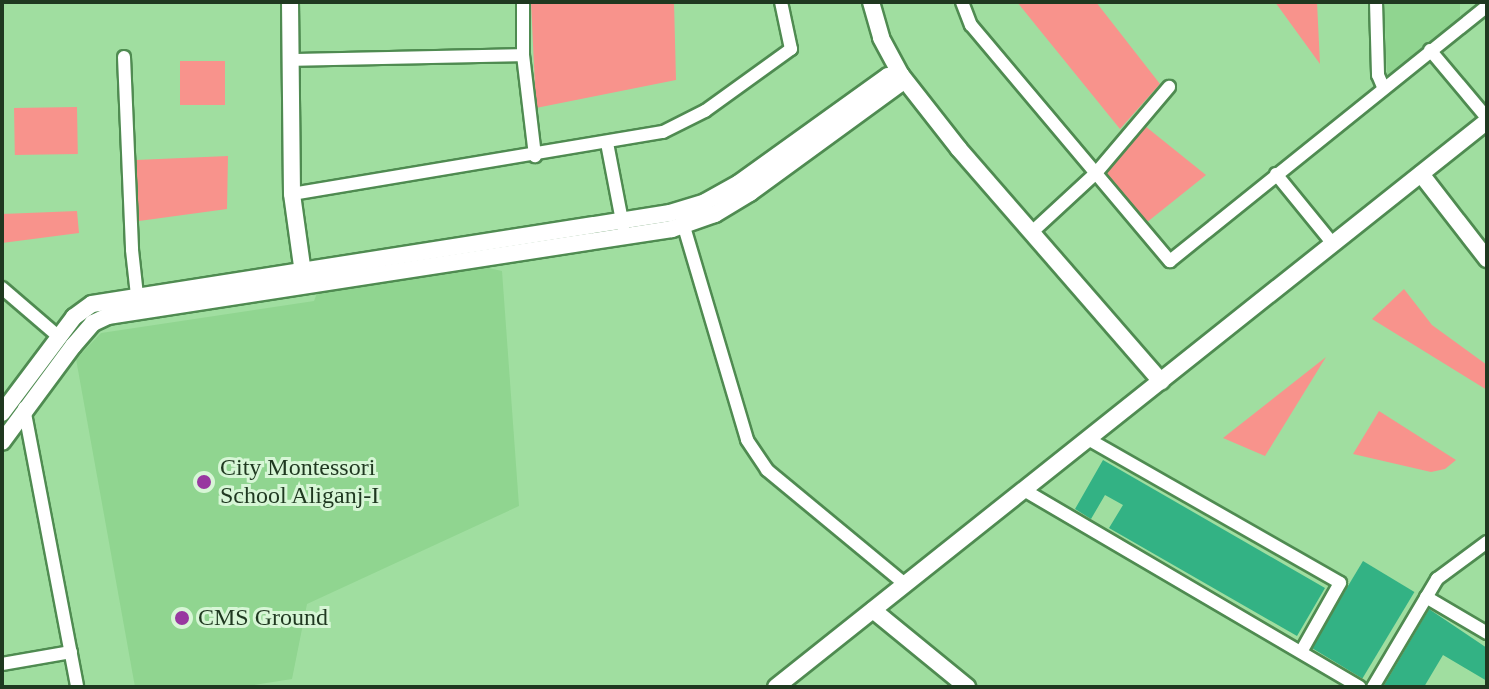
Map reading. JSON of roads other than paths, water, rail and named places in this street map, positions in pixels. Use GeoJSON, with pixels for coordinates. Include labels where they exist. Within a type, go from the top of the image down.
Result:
{"type":"FeatureCollection","features":[{"type":"Feature","properties":{"kind":"street"},"geometry":{"type":"LineString","coordinates":[[290,2],[292,194],[304,279]]}},
{"type":"Feature","properties":{"kind":"street"},"geometry":{"type":"LineString","coordinates":[[523,2],[523,55],[535,156]]}},
{"type":"Feature","properties":{"kind":"street"},"geometry":{"type":"LineString","coordinates":[[292,194],[535,156],[663,132],[705,111],[791,49],[781,2]]}},
{"type":"Feature","properties":{"kind":"street"},"geometry":{"type":"LineString","coordinates":[[871,2],[881,38],[901,75],[1161,381]]}},
{"type":"Feature","properties":{"kind":"street"},"geometry":{"type":"LineString","coordinates":[[962,2],[971,25],[1170,261],[1487,6]]}},
{"type":"Feature","properties":{"kind":"street"},"geometry":{"type":"LineString","coordinates":[[1376,2],[1378,75],[1383,87]]}},
{"type":"Feature","properties":{"kind":"street"},"geometry":{"type":"LineString","coordinates":[[776,687],[1487,119],[1430,50]]}},
{"type":"Feature","properties":{"kind":"street"},"geometry":{"type":"LineString","coordinates":[[290,60],[523,55]]}},
{"type":"Feature","properties":{"kind":"street"},"geometry":{"type":"LineString","coordinates":[[124,57],[132,250],[138,304]]}},
{"type":"Feature","properties":{"kind":"street"},"geometry":{"type":"LineString","coordinates":[[2,442],[19,404],[59,337],[74,317],[92,304],[138,304],[715,214],[750,193],[898,85],[901,75]]}},
{"type":"Feature","properties":{"kind":"street"},"geometry":{"type":"LineString","coordinates":[[1032,232],[1096,173],[1169,87]]}},
{"type":"Feature","properties":{"kind":"street"},"geometry":{"type":"LineString","coordinates":[[607,143],[624,229]]}},
{"type":"Feature","properties":{"kind":"street"},"geometry":{"type":"LineString","coordinates":[[1276,174],[1333,244]]}},
{"type":"Feature","properties":{"kind":"street"},"geometry":{"type":"LineString","coordinates":[[1421,174],[1487,259]]}},
{"type":"Feature","properties":{"kind":"street"},"geometry":{"type":"LineString","coordinates":[[682,218],[747,440],[767,470],[905,584]]}},
{"type":"Feature","properties":{"kind":"street"},"geometry":{"type":"LineString","coordinates":[[2,288],[59,337]]}},
{"type":"Feature","properties":{"kind":"street"},"geometry":{"type":"LineString","coordinates":[[2,413],[19,404],[93,323],[138,304]]}},
{"type":"Feature","properties":{"kind":"street"},"geometry":{"type":"LineString","coordinates":[[19,404],[77,687]]}},
{"type":"Feature","properties":{"kind":"street"},"geometry":{"type":"LineString","coordinates":[[1088,439],[1340,583],[1301,652]]}},
{"type":"Feature","properties":{"kind":"street"},"geometry":{"type":"LineString","coordinates":[[1024,490],[1360,687]]}},
{"type":"Feature","properties":{"kind":"street"},"geometry":{"type":"LineString","coordinates":[[1373,687],[1437,579],[1487,542]]}},
{"type":"Feature","properties":{"kind":"street"},"geometry":{"type":"LineString","coordinates":[[1426,597],[1487,633]]}},
{"type":"Feature","properties":{"kind":"street"},"geometry":{"type":"LineString","coordinates":[[873,610],[967,687]]}},
{"type":"Feature","properties":{"kind":"street"},"geometry":{"type":"LineString","coordinates":[[2,664],[71,652]]}},
{"type":"Feature","properties":{"kind":"place","name":"City Montessori School Aliganj-I"},"geometry":{"type":"Point","coordinates":[204,482]}},
{"type":"Feature","properties":{"kind":"place","name":"CMS Ground"},"geometry":{"type":"Point","coordinates":[182,618]}}]}
